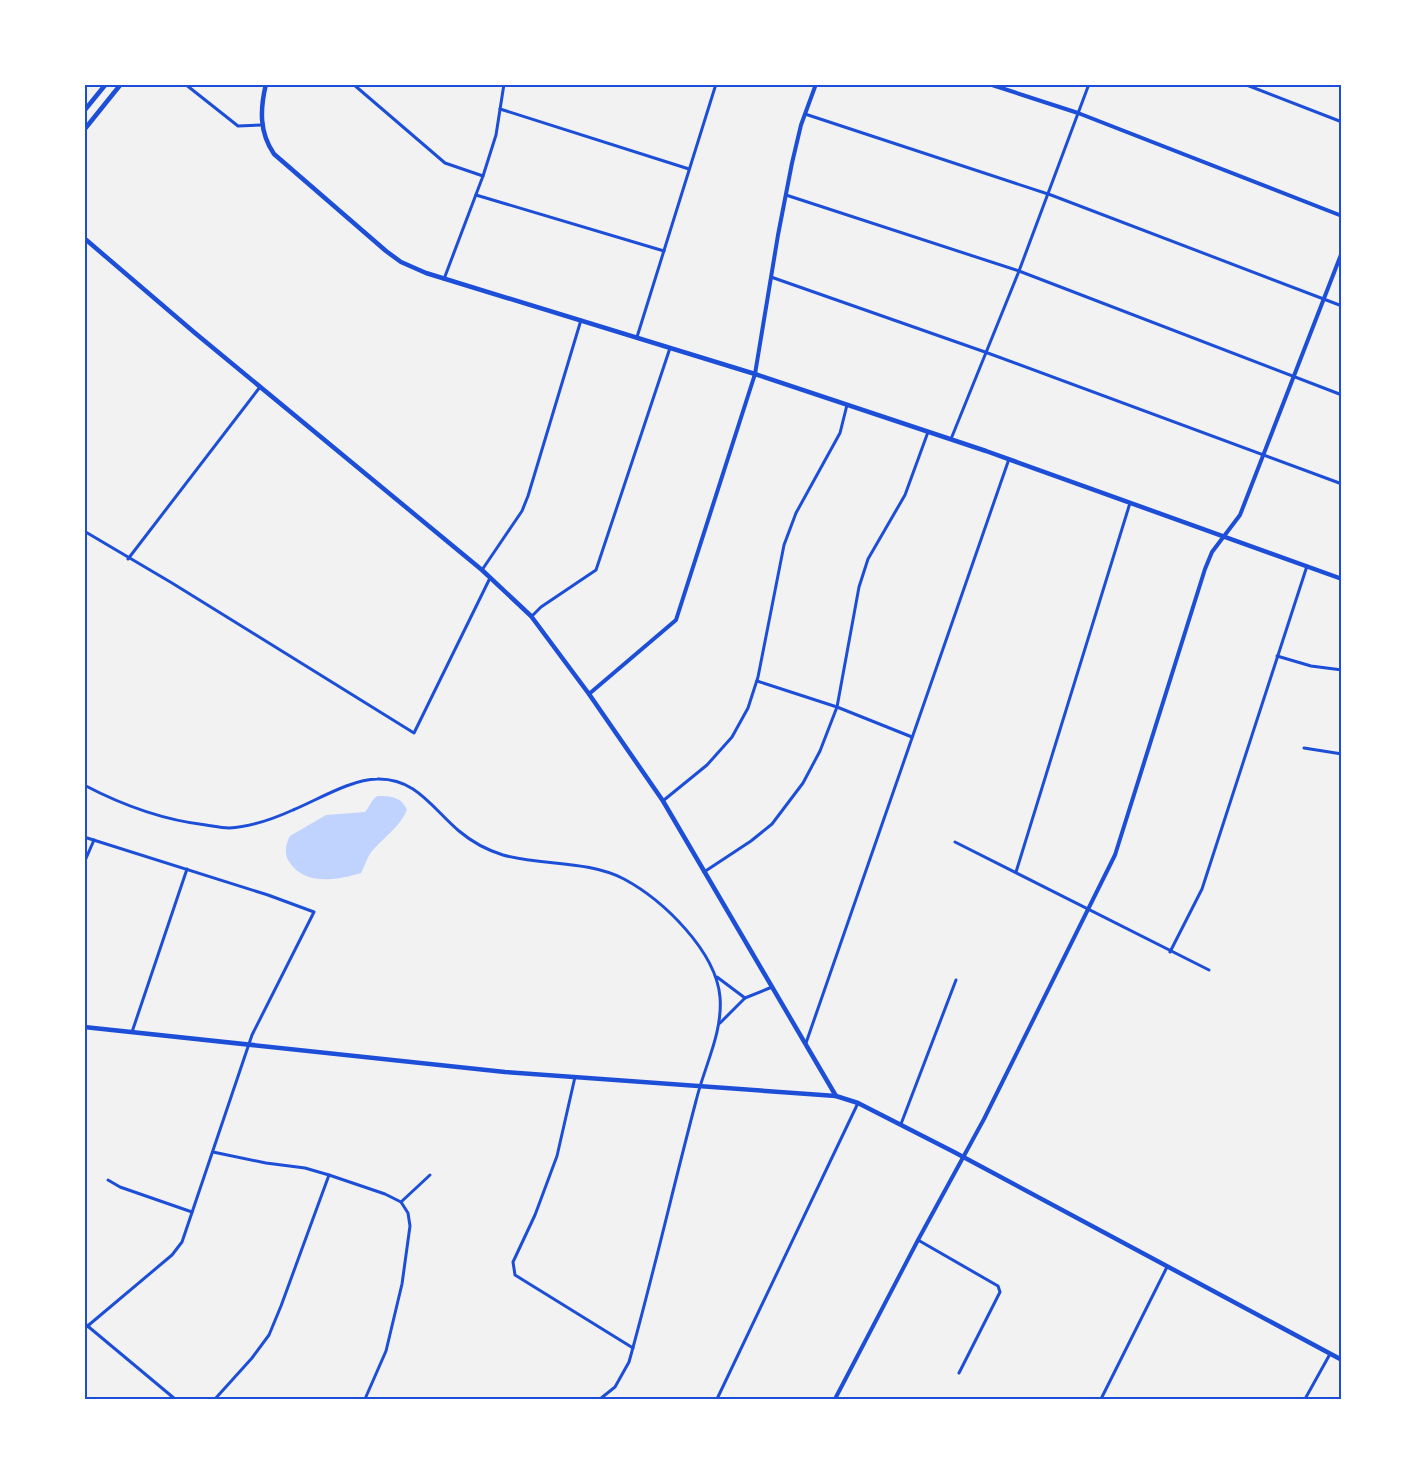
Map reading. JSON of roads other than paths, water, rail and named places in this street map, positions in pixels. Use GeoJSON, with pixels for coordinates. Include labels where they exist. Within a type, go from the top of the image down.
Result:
{"type":"FeatureCollection","features":[{"type":"Feature","properties":{"kind":"main road"},"geometry":{"type":"LineString","coordinates":[[84,111],[106,84]]}},
{"type":"Feature","properties":{"kind":"main road"},"geometry":{"type":"LineString","coordinates":[[84,130],[121,84]]}},
{"type":"Feature","properties":{"kind":"main road"},"geometry":{"type":"LineString","coordinates":[[266,84],[263,96],[262,125],[266,143],[274,154],[381,247],[409,266],[444,279],[755,374],[951,439],[1342,579]]}},
{"type":"Feature","properties":{"kind":"main road"},"geometry":{"type":"LineString","coordinates":[[84,238],[482,570],[531,616],[589,694],[663,801],[836,1096]]}},
{"type":"Feature","properties":{"kind":"main road"},"geometry":{"type":"LineString","coordinates":[[84,1027],[419,1064],[836,1096],[858,1103],[1342,1359]]}},
{"type":"Feature","properties":{"kind":"street"},"geometry":{"type":"LineString","coordinates":[[186,84],[238,126],[262,125]]}},
{"type":"Feature","properties":{"kind":"street"},"geometry":{"type":"LineString","coordinates":[[353,84],[445,163],[483,176]]}},
{"type":"Feature","properties":{"kind":"street"},"geometry":{"type":"LineString","coordinates":[[444,279],[496,135],[504,84]]}},
{"type":"Feature","properties":{"kind":"street"},"geometry":{"type":"LineString","coordinates":[[637,338],[716,85],[710,84]]}},
{"type":"Feature","properties":{"kind":"street"},"geometry":{"type":"LineString","coordinates":[[589,694],[676,620],[755,374],[786,195],[805,114],[816,84]]}},
{"type":"Feature","properties":{"kind":"street"},"geometry":{"type":"LineString","coordinates":[[989,84],[1078,113],[1342,216]]}},
{"type":"Feature","properties":{"kind":"street"},"geometry":{"type":"LineString","coordinates":[[951,439],[1019,271],[1089,84]]}},
{"type":"Feature","properties":{"kind":"street"},"geometry":{"type":"LineString","coordinates":[[1244,84],[1342,123]]}},
{"type":"Feature","properties":{"kind":"street"},"geometry":{"type":"LineString","coordinates":[[500,109],[689,169]]}},
{"type":"Feature","properties":{"kind":"street"},"geometry":{"type":"LineString","coordinates":[[805,114],[1048,194],[1342,306]]}},
{"type":"Feature","properties":{"kind":"street"},"geometry":{"type":"LineString","coordinates":[[476,195],[664,251]]}},
{"type":"Feature","properties":{"kind":"street"},"geometry":{"type":"LineString","coordinates":[[786,195],[1019,271],[1342,395]]}},
{"type":"Feature","properties":{"kind":"street"},"geometry":{"type":"LineString","coordinates":[[835,1399],[963,1158],[1090,909],[1115,855],[1205,569],[1212,552],[1240,515],[1342,252]]}},
{"type":"Feature","properties":{"kind":"street"},"geometry":{"type":"LineString","coordinates":[[771,277],[985,352],[1342,484]]}},
{"type":"Feature","properties":{"kind":"street"},"geometry":{"type":"LineString","coordinates":[[482,570],[522,511],[528,496],[581,320]]}},
{"type":"Feature","properties":{"kind":"street"},"geometry":{"type":"LineString","coordinates":[[531,616],[596,570],[670,348]]}},
{"type":"Feature","properties":{"kind":"street"},"geometry":{"type":"LineString","coordinates":[[128,559],[260,387]]}},
{"type":"Feature","properties":{"kind":"street"},"geometry":{"type":"LineString","coordinates":[[663,801],[707,765],[732,737],[748,708],[757,681],[784,544],[796,513],[840,433],[847,405]]}},
{"type":"Feature","properties":{"kind":"street"},"geometry":{"type":"LineString","coordinates":[[704,872],[772,824],[803,783],[820,751],[837,707],[859,587],[868,559],[905,495],[928,432]]}},
{"type":"Feature","properties":{"kind":"street"},"geometry":{"type":"LineString","coordinates":[[806,1043],[1009,459]]}},
{"type":"Feature","properties":{"kind":"street"},"geometry":{"type":"LineString","coordinates":[[1016,872],[1130,503]]}},
{"type":"Feature","properties":{"kind":"street"},"geometry":{"type":"LineString","coordinates":[[84,531],[414,733],[490,578]]}},
{"type":"Feature","properties":{"kind":"street"},"geometry":{"type":"LineString","coordinates":[[1170,952],[1202,889],[1307,566]]}},
{"type":"Feature","properties":{"kind":"street"},"geometry":{"type":"LineString","coordinates":[[1277,656],[1311,666],[1342,670]]}},
{"type":"Feature","properties":{"kind":"street"},"geometry":{"type":"LineString","coordinates":[[757,681],[837,707],[912,737]]}},
{"type":"Feature","properties":{"kind":"street"},"geometry":{"type":"LineString","coordinates":[[1304,748],[1342,754]]}},
{"type":"Feature","properties":{"kind":"street"},"geometry":{"type":"LineString","coordinates":[[84,785],[112,800],[156,815],[195,824],[228,828],[268,821],[362,780],[398,780],[422,794],[460,832],[480,846],[504,855],[590,867],[622,878],[651,896],[692,936],[716,976],[720,997],[719,1024],[699,1087],[629,1362],[615,1387],[600,1399]]}},
{"type":"Feature","properties":{"kind":"street"},"geometry":{"type":"LineString","coordinates":[[84,837],[268,895],[314,912],[252,1035],[182,1242],[172,1255],[85,1326],[175,1399]]}},
{"type":"Feature","properties":{"kind":"street"},"geometry":{"type":"LineString","coordinates":[[84,863],[94,840]]}},
{"type":"Feature","properties":{"kind":"street"},"geometry":{"type":"LineString","coordinates":[[955,842],[1209,970]]}},
{"type":"Feature","properties":{"kind":"street"},"geometry":{"type":"LineString","coordinates":[[132,1032],[187,869]]}},
{"type":"Feature","properties":{"kind":"street"},"geometry":{"type":"LineString","coordinates":[[716,976],[745,998]]}},
{"type":"Feature","properties":{"kind":"street"},"geometry":{"type":"LineString","coordinates":[[900,1126],[956,980]]}},
{"type":"Feature","properties":{"kind":"street"},"geometry":{"type":"LineString","coordinates":[[719,1024],[745,998],[772,987]]}},
{"type":"Feature","properties":{"kind":"street"},"geometry":{"type":"LineString","coordinates":[[575,1077],[557,1156],[536,1215],[513,1262],[515,1275],[633,1348]]}},
{"type":"Feature","properties":{"kind":"street"},"geometry":{"type":"LineString","coordinates":[[717,1399],[858,1103]]}},
{"type":"Feature","properties":{"kind":"street"},"geometry":{"type":"LineString","coordinates":[[213,1152],[305,1168],[329,1175],[385,1194],[401,1202],[408,1213],[410,1226],[402,1284],[387,1351],[365,1399]]}},
{"type":"Feature","properties":{"kind":"street"},"geometry":{"type":"LineString","coordinates":[[215,1399],[252,1358],[269,1335],[329,1175]]}},
{"type":"Feature","properties":{"kind":"street"},"geometry":{"type":"LineString","coordinates":[[401,1202],[430,1175]]}},
{"type":"Feature","properties":{"kind":"street"},"geometry":{"type":"LineString","coordinates":[[108,1180],[120,1187],[192,1212]]}},
{"type":"Feature","properties":{"kind":"street"},"geometry":{"type":"LineString","coordinates":[[918,1240],[998,1286],[1000,1292],[959,1373]]}},
{"type":"Feature","properties":{"kind":"street"},"geometry":{"type":"LineString","coordinates":[[1101,1399],[1167,1268]]}},
{"type":"Feature","properties":{"kind":"street"},"geometry":{"type":"LineString","coordinates":[[1305,1399],[1330,1354]]}},
{"type":"Feature","properties":{"kind":"water"},"geometry":{"type":"Polygon","coordinates":[[[378,796],[396,798],[407,810],[396,827],[370,853],[361,873],[333,879],[313,878],[297,870],[290,863],[286,850],[290,836],[326,815],[365,812],[378,796]]]}}]}
